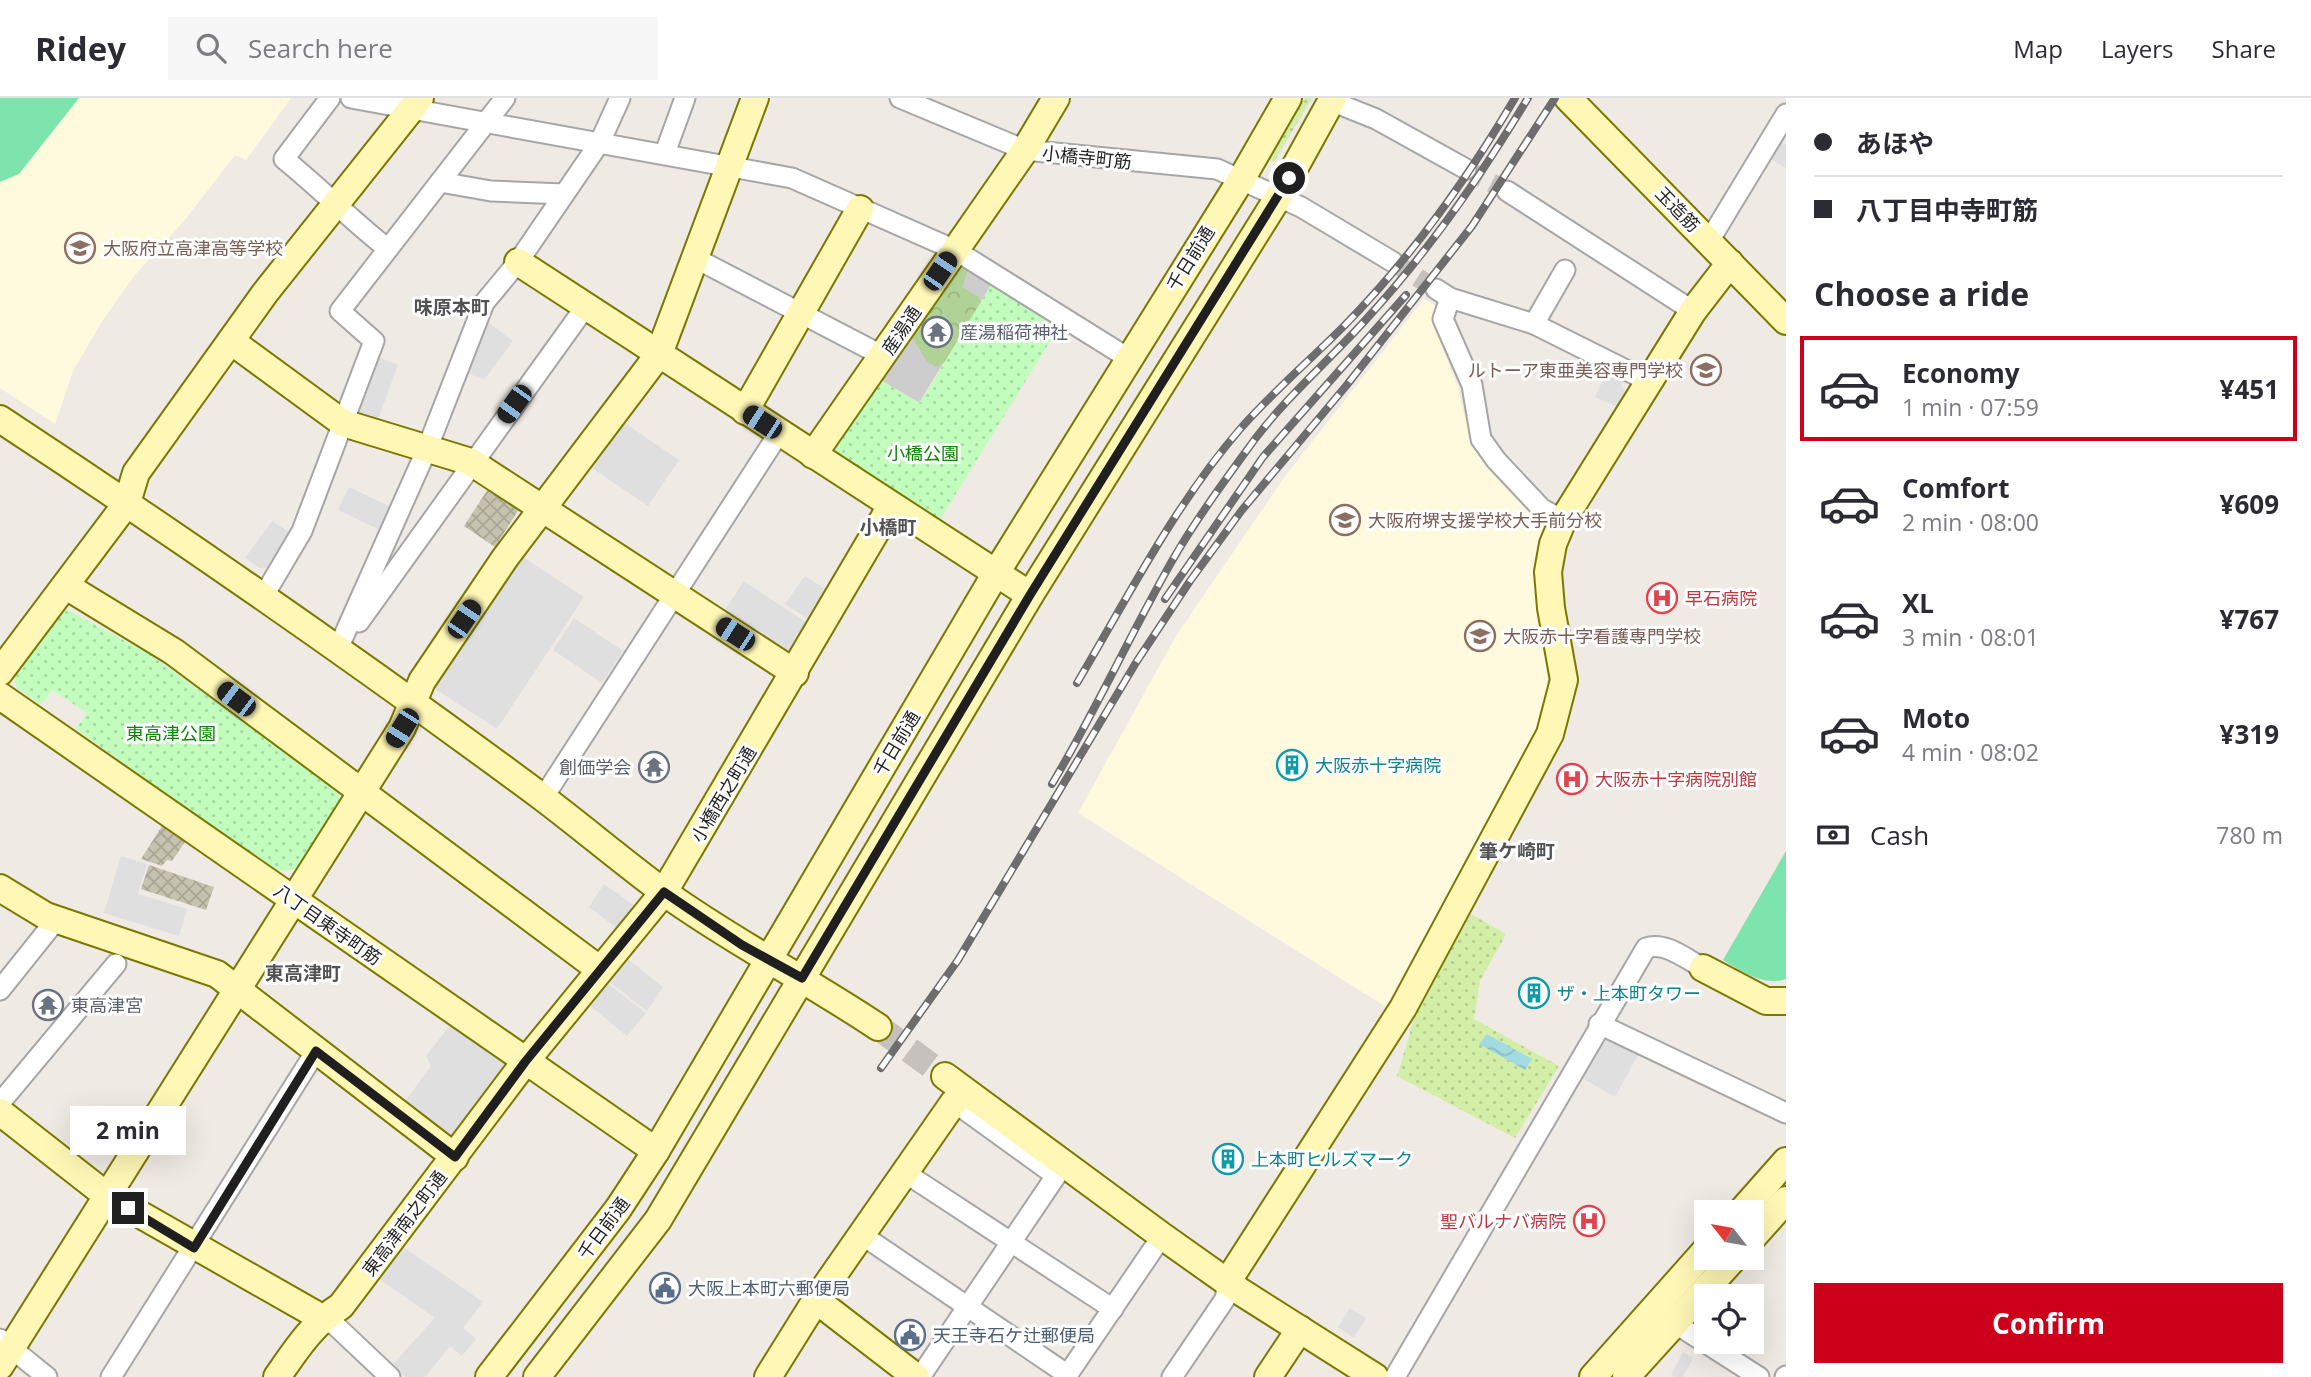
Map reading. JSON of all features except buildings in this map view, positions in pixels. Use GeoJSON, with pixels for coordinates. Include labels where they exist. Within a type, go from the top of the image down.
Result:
{"type":"FeatureCollection","features":[{"type":"Feature","properties":{"kind":"street"},"geometry":{"type":"LineString","coordinates":[[331,98],[284,159],[336,202],[341,212],[388,249]]}},
{"type":"Feature","properties":{"kind":"street"},"geometry":{"type":"LineString","coordinates":[[351,98],[416,103],[486,122],[730,164],[792,178],[955,250],[1128,358]]}},
{"type":"Feature","properties":{"kind":"street"},"geometry":{"type":"LineString","coordinates":[[263,597],[302,531],[374,341],[340,311],[505,98]]}},
{"type":"Feature","properties":{"kind":"street"},"geometry":{"type":"LineString","coordinates":[[337,651],[427,449],[484,303],[518,262],[600,142],[620,98]]}},
{"type":"Feature","properties":{"kind":"street"},"geometry":{"type":"LineString","coordinates":[[665,153],[685,98]]}},
{"type":"Feature","properties":{"kind":"street"},"geometry":{"type":"LineString","coordinates":[[47,1377],[4,1351],[295,900],[402,728],[422,681],[542,509],[659,354],[755,98]]}},
{"type":"Feature","properties":{"kind":"street","name":"小橋寺町筋"},"geometry":{"type":"LineString","coordinates":[[900,98],[1025,150],[1217,169],[1279,196],[1393,262]]}},
{"type":"Feature","properties":{"kind":"street","name":"産湯通"},"geometry":{"type":"LineString","coordinates":[[813,455],[1025,150],[1056,98]]}},
{"type":"Feature","properties":{"kind":"street","name":"千日前通"},"geometry":{"type":"LineString","coordinates":[[489,1377],[618,1209],[656,1151],[996,573],[1242,178],[1288,98]]}},
{"type":"Feature","properties":{"kind":"street","name":"玉造筋"},"geometry":{"type":"LineString","coordinates":[[1568,98],[1786,321]]}},
{"type":"Feature","properties":{"kind":"street"},"geometry":{"type":"LineString","coordinates":[[537,1377],[658,1220],[1030,595],[1279,196],[1331,100],[1376,119],[1466,169]]}},
{"type":"Feature","properties":{"kind":"street"},"geometry":{"type":"LineString","coordinates":[[0,672],[127,503],[136,473],[231,341],[336,202],[416,103]]}},
{"type":"Feature","properties":{"kind":"street"},"geometry":{"type":"LineString","coordinates":[[1709,241],[1786,114]]}},
{"type":"Feature","properties":{"kind":"street"},"geometry":{"type":"LineString","coordinates":[[440,182],[491,191],[564,194]]}},
{"type":"Feature","properties":{"kind":"street"},"geometry":{"type":"LineString","coordinates":[[1507,191],[1693,311]]}},
{"type":"Feature","properties":{"kind":"street"},"geometry":{"type":"LineString","coordinates":[[745,411],[860,209]]}},
{"type":"Feature","properties":{"kind":"street"},"geometry":{"type":"LineString","coordinates":[[695,258],[883,356]]}},
{"type":"Feature","properties":{"kind":"street"},"geometry":{"type":"LineString","coordinates":[[518,262],[1030,595]]}},
{"type":"Feature","properties":{"kind":"street"},"geometry":{"type":"LineString","coordinates":[[1172,1377],[1225,1299],[1228,1281],[1403,1008],[1550,734],[1564,680],[1551,608],[1548,572],[1553,544],[1563,520],[1648,381],[1693,311],[1730,264]]}},
{"type":"Feature","properties":{"kind":"street"},"geometry":{"type":"LineString","coordinates":[[1534,324],[1565,270]]}},
{"type":"Feature","properties":{"kind":"street"},"geometry":{"type":"LineString","coordinates":[[1563,520],[1542,509],[1496,460],[1481,439],[1472,385],[1443,319],[1443,293],[1534,324],[1648,381]]}},
{"type":"Feature","properties":{"kind":"street"},"geometry":{"type":"LineString","coordinates":[[337,651],[586,306]]}},
{"type":"Feature","properties":{"kind":"street"},"geometry":{"type":"LineString","coordinates":[[231,341],[343,423],[471,462],[795,673]]}},
{"type":"Feature","properties":{"kind":"street"},"geometry":{"type":"LineString","coordinates":[[0,419],[127,503],[413,703],[543,798],[664,892],[878,1027]]}},
{"type":"Feature","properties":{"kind":"street"},"geometry":{"type":"LineString","coordinates":[[543,798],[779,433]]}},
{"type":"Feature","properties":{"kind":"street","name":"小橋西之町通"},"geometry":{"type":"LineString","coordinates":[[525,1062],[664,892],[891,506]]}},
{"type":"Feature","properties":{"kind":"street"},"geometry":{"type":"LineString","coordinates":[[66,586],[174,652],[599,969]]}},
{"type":"Feature","properties":{"kind":"street","name":"八丁目東寺町筋"},"geometry":{"type":"LineString","coordinates":[[0,696],[656,1151]]}},
{"type":"Feature","properties":{"kind":"street"},"geometry":{"type":"LineString","coordinates":[[0,888],[123,955],[217,974],[455,1157]]}},
{"type":"Feature","properties":{"kind":"street"},"geometry":{"type":"LineString","coordinates":[[0,990],[56,920]]}},
{"type":"Feature","properties":{"kind":"street"},"geometry":{"type":"LineString","coordinates":[[1395,1377],[1599,1024],[1646,948],[1655,944],[1666,947],[1766,1002],[1786,1001]]}},
{"type":"Feature","properties":{"kind":"street"},"geometry":{"type":"LineString","coordinates":[[0,1103],[123,955]]}},
{"type":"Feature","properties":{"kind":"street"},"geometry":{"type":"LineString","coordinates":[[1599,1024],[1786,1113]]}},
{"type":"Feature","properties":{"kind":"street"},"geometry":{"type":"LineString","coordinates":[[111,1377],[316,1051]]}},
{"type":"Feature","properties":{"kind":"street","name":"東高津南之町通"},"geometry":{"type":"LineString","coordinates":[[277,1377],[322,1318],[341,1307],[525,1062]]}},
{"type":"Feature","properties":{"kind":"street"},"geometry":{"type":"LineString","coordinates":[[945,1076],[1059,1170]]}},
{"type":"Feature","properties":{"kind":"street"},"geometry":{"type":"LineString","coordinates":[[768,1377],[816,1300],[907,1174],[954,1102],[1375,1377]]}},
{"type":"Feature","properties":{"kind":"street"},"geometry":{"type":"LineString","coordinates":[[0,1112],[106,1195],[194,1248],[336,1326],[390,1377]]}},
{"type":"Feature","properties":{"kind":"street"},"geometry":{"type":"LineString","coordinates":[[1752,1200],[1786,1161]]}},
{"type":"Feature","properties":{"kind":"street"},"geometry":{"type":"LineString","coordinates":[[816,1300],[918,1377],[1059,1170]]}},
{"type":"Feature","properties":{"kind":"street"},"geometry":{"type":"LineString","coordinates":[[907,1174],[1113,1310]]}},
{"type":"Feature","properties":{"kind":"street"},"geometry":{"type":"LineString","coordinates":[[1764,1226],[1784,1205]]}},
{"type":"Feature","properties":{"kind":"street"},"geometry":{"type":"LineString","coordinates":[[862,1236],[1067,1376],[1162,1236]]}},
{"type":"Feature","properties":{"kind":"street"},"geometry":{"type":"LineString","coordinates":[[1593,1377],[1694,1263]]}},
{"type":"Feature","properties":{"kind":"street"},"geometry":{"type":"LineString","coordinates":[[1626,1377],[1723,1270]]}},
{"type":"Feature","properties":{"kind":"street"},"geometry":{"type":"LineString","coordinates":[[1676,1324],[1759,1377]]}},
{"type":"Feature","properties":{"kind":"street"},"geometry":{"type":"LineString","coordinates":[[1268,1377],[1300,1329]]}},
{"type":"Feature","properties":{"kind":"shaded area","name":"大阪府立高津高等学校"},"geometry":{"type":"Polygon","coordinates":[[[0,98],[291,98],[246,160],[235,155],[184,221],[134,276],[101,323],[73,371],[55,424],[0,388],[0,98]]]}},
{"type":"Feature","properties":{"kind":"shaded area"},"geometry":{"type":"Polygon","coordinates":[[[1776,139],[1786,145],[1786,168],[1766,156],[1776,139]]]}},
{"type":"Feature","properties":{"kind":"shaded area","name":"産湯稲荷神社"},"geometry":{"type":"Polygon","coordinates":[[[963,267],[991,285],[919,403],[879,379],[963,267]]]}},
{"type":"Feature","properties":{"kind":"shaded area"},"geometry":{"type":"Polygon","coordinates":[[[1424,299],[1436,306],[1434,325],[1458,388],[1471,442],[1486,467],[1543,527],[1534,571],[1536,608],[1545,649],[1548,685],[1537,728],[1386,1007],[1078,813],[1176,636],[1283,479],[1424,299]]]}},
{"type":"Feature","properties":{"kind":"shaded area"},"geometry":{"type":"Polygon","coordinates":[[[483,319],[513,341],[484,380],[463,371],[483,319]]]}},
{"type":"Feature","properties":{"kind":"shaded area"},"geometry":{"type":"Polygon","coordinates":[[[375,356],[398,365],[378,419],[353,414],[375,356]]]}},
{"type":"Feature","properties":{"kind":"shaded area"},"geometry":{"type":"Polygon","coordinates":[[[1608,369],[1626,377],[1621,385],[1625,391],[1618,407],[1595,397],[1608,369]]]}},
{"type":"Feature","properties":{"kind":"shaded area"},"geometry":{"type":"Polygon","coordinates":[[[620,420],[679,460],[648,506],[589,466],[620,420]]]}},
{"type":"Feature","properties":{"kind":"shaded area"},"geometry":{"type":"Polygon","coordinates":[[[490,486],[521,506],[495,547],[464,526],[490,486]]]}},
{"type":"Feature","properties":{"kind":"shaded area"},"geometry":{"type":"Polygon","coordinates":[[[349,487],[391,507],[380,530],[338,510],[349,487]]]}},
{"type":"Feature","properties":{"kind":"shaded area"},"geometry":{"type":"Polygon","coordinates":[[[272,521],[293,535],[269,568],[259,568],[245,558],[272,521]]]}},
{"type":"Feature","properties":{"kind":"shaded area"},"geometry":{"type":"Polygon","coordinates":[[[518,554],[584,597],[497,729],[432,687],[518,554]]]}},
{"type":"Feature","properties":{"kind":"shaded area"},"geometry":{"type":"Polygon","coordinates":[[[805,576],[830,592],[814,623],[785,604],[805,576]]]}},
{"type":"Feature","properties":{"kind":"shaded area"},"geometry":{"type":"Polygon","coordinates":[[[744,581],[812,626],[792,658],[723,613],[744,581]]]}},
{"type":"Feature","properties":{"kind":"shaded area"},"geometry":{"type":"Polygon","coordinates":[[[574,618],[623,651],[602,683],[553,650],[574,618]]]}},
{"type":"Feature","properties":{"kind":"shaded area"},"geometry":{"type":"Polygon","coordinates":[[[162,826],[185,842],[172,861],[167,860],[162,866],[141,859],[162,826]]]}},
{"type":"Feature","properties":{"kind":"shaded area"},"geometry":{"type":"Polygon","coordinates":[[[121,856],[147,864],[138,894],[187,909],[179,936],[104,913],[121,856]]]}},
{"type":"Feature","properties":{"kind":"shaded area"},"geometry":{"type":"Polygon","coordinates":[[[149,865],[214,887],[206,910],[141,889],[149,865]]]}},
{"type":"Feature","properties":{"kind":"shaded area"},"geometry":{"type":"Polygon","coordinates":[[[604,884],[635,906],[619,930],[589,907],[604,884]]]}},
{"type":"Feature","properties":{"kind":"shaded area"},"geometry":{"type":"Polygon","coordinates":[[[625,957],[663,987],[647,1011],[607,980],[625,957]]]}},
{"type":"Feature","properties":{"kind":"shaded area"},"geometry":{"type":"Polygon","coordinates":[[[606,982],[646,1013],[627,1036],[588,1004],[606,982]]]}},
{"type":"Feature","properties":{"kind":"shaded area"},"geometry":{"type":"Polygon","coordinates":[[[451,1024],[505,1064],[506,1073],[458,1137],[448,1138],[403,1104],[431,1066],[426,1056],[451,1024]]]}},
{"type":"Feature","properties":{"kind":"shaded area"},"geometry":{"type":"Polygon","coordinates":[[[1602,1039],[1638,1055],[1615,1097],[1579,1076],[1602,1039]]]}},
{"type":"Feature","properties":{"kind":"shaded area"},"geometry":{"type":"Polygon","coordinates":[[[402,1246],[483,1302],[463,1328],[476,1339],[462,1356],[450,1346],[425,1377],[406,1377],[393,1364],[435,1318],[378,1278],[402,1246]]]}},
{"type":"Feature","properties":{"kind":"shaded area"},"geometry":{"type":"Polygon","coordinates":[[[1350,1308],[1366,1318],[1354,1338],[1338,1327],[1350,1308]]]}},
{"type":"Feature","properties":{"kind":"shaded area"},"geometry":{"type":"Polygon","coordinates":[[[1683,1352],[1693,1358],[1683,1377],[1675,1377],[1671,1375],[1683,1352]]]}},
{"type":"Feature","properties":{"kind":"green space"},"geometry":{"type":"Polygon","coordinates":[[[0,98],[79,98],[19,174],[0,182],[0,98]]]}},
{"type":"Feature","properties":{"kind":"green space"},"geometry":{"type":"Polygon","coordinates":[[[1305,98],[1312,98],[1274,162],[1269,159],[1305,98]]]}},
{"type":"Feature","properties":{"kind":"green space"},"geometry":{"type":"Polygon","coordinates":[[[966,262],[967,274],[962,287],[979,297],[984,309],[950,359],[937,367],[927,362],[907,329],[952,265],[966,262]]]}},
{"type":"Feature","properties":{"kind":"green space","name":"小橋公園"},"geometry":{"type":"Polygon","coordinates":[[[991,285],[1059,327],[938,523],[835,455],[834,444],[879,379],[920,403],[991,285]]]}},
{"type":"Feature","properties":{"kind":"green space","name":"東高津公園"},"geometry":{"type":"Polygon","coordinates":[[[66,609],[149,654],[334,787],[341,801],[300,869],[274,871],[76,729],[87,713],[52,690],[41,705],[16,687],[14,676],[66,609]]]}},
{"type":"Feature","properties":{"kind":"green space"},"geometry":{"type":"Polygon","coordinates":[[[1786,851],[1786,979],[1769,981],[1753,977],[1723,960],[1786,851]]]}},
{"type":"Feature","properties":{"kind":"green space"},"geometry":{"type":"Polygon","coordinates":[[[1471,914],[1506,934],[1480,981],[1474,1019],[1559,1066],[1515,1138],[1397,1076],[1416,1013],[1471,914]]]}},
{"type":"Feature","properties":{"kind":"water"},"geometry":{"type":"Polygon","coordinates":[[[1487,1034],[1532,1059],[1525,1070],[1479,1044],[1487,1034]]]}},
{"type":"Feature","properties":{"kind":"tunnel"},"geometry":{"type":"LineString","coordinates":[[1466,169],[1507,191]]}},
{"type":"Feature","properties":{"kind":"tunnel"},"geometry":{"type":"LineString","coordinates":[[1393,262],[1436,289]]}},
{"type":"Feature","properties":{"kind":"tunnel"},"geometry":{"type":"LineString","coordinates":[[878,1027],[945,1076]]}},
{"type":"Feature","properties":{"kind":"railway"},"geometry":{"type":"LineString","coordinates":[[1077,683],[1153,552],[1217,457],[1253,415],[1343,327],[1392,274],[1457,189],[1515,98]]}},
{"type":"Feature","properties":{"kind":"railway"},"geometry":{"type":"LineString","coordinates":[[1052,784],[1172,561],[1212,499],[1268,422],[1356,331],[1414,264],[1473,183],[1528,98]]}},
{"type":"Feature","properties":{"kind":"railway"},"geometry":{"type":"LineString","coordinates":[[881,1068],[958,960],[1137,661],[1190,581],[1242,510],[1346,386],[1472,226],[1555,98]]}},
{"type":"Feature","properties":{"kind":"railway"},"geometry":{"type":"LineString","coordinates":[[1165,599],[1263,457],[1406,295]]}},
{"type":"Feature","properties":{"kind":"place","name":"大阪府立高津高等学校"},"geometry":{"type":"Point","coordinates":[80,248]}},
{"type":"Feature","properties":{"kind":"place","name":"産湯稲荷神社"},"geometry":{"type":"Point","coordinates":[937,332]}},
{"type":"Feature","properties":{"kind":"place","name":"ルトーア東亜美容専門学校"},"geometry":{"type":"Point","coordinates":[1706,370]}},
{"type":"Feature","properties":{"kind":"place","name":"大阪府堺支援学校大手前分校"},"geometry":{"type":"Point","coordinates":[1345,520]}},
{"type":"Feature","properties":{"kind":"place","name":"早石病院"},"geometry":{"type":"Point","coordinates":[1662,598]}},
{"type":"Feature","properties":{"kind":"place","name":"大阪赤十字看護専門学校"},"geometry":{"type":"Point","coordinates":[1480,636]}},
{"type":"Feature","properties":{"kind":"place","name":"大阪赤十字病院"},"geometry":{"type":"Point","coordinates":[1292,765]}},
{"type":"Feature","properties":{"kind":"place","name":"創価学会"},"geometry":{"type":"Point","coordinates":[654,767]}},
{"type":"Feature","properties":{"kind":"place","name":"大阪赤十字病院別館"},"geometry":{"type":"Point","coordinates":[1572,779]}},
{"type":"Feature","properties":{"kind":"place","name":"ザ・上本町タワー"},"geometry":{"type":"Point","coordinates":[1534,993]}},
{"type":"Feature","properties":{"kind":"place","name":"東高津宮"},"geometry":{"type":"Point","coordinates":[48,1005]}},
{"type":"Feature","properties":{"kind":"place","name":"上本町ヒルズマーク"},"geometry":{"type":"Point","coordinates":[1228,1159]}},
{"type":"Feature","properties":{"kind":"place","name":"聖バルナバ病院"},"geometry":{"type":"Point","coordinates":[1589,1221]}},
{"type":"Feature","properties":{"kind":"place","name":"大阪上本町六郵便局"},"geometry":{"type":"Point","coordinates":[665,1288]}},
{"type":"Feature","properties":{"kind":"place","name":"天王寺石ケ辻郵便局"},"geometry":{"type":"Point","coordinates":[910,1335]}},
{"type":"Feature","properties":{"kind":"district","name":"味原本町"},"geometry":{"type":"Point","coordinates":[452,307]}},
{"type":"Feature","properties":{"kind":"district","name":"小橋町"},"geometry":{"type":"Point","coordinates":[888,527]}},
{"type":"Feature","properties":{"kind":"district","name":"筆ケ崎町"},"geometry":{"type":"Point","coordinates":[1517,851]}},
{"type":"Feature","properties":{"kind":"district","name":"東高津町"},"geometry":{"type":"Point","coordinates":[303,973]}},
{"type":"Feature","properties":{"kind":"route"},"geometry":{"type":"LineString","coordinates":[[128,1208],[194,1248],[316,1051],[455,1157],[525,1062],[664,892],[742,945],[802,978],[1030,595],[1289,178]]}}]}
